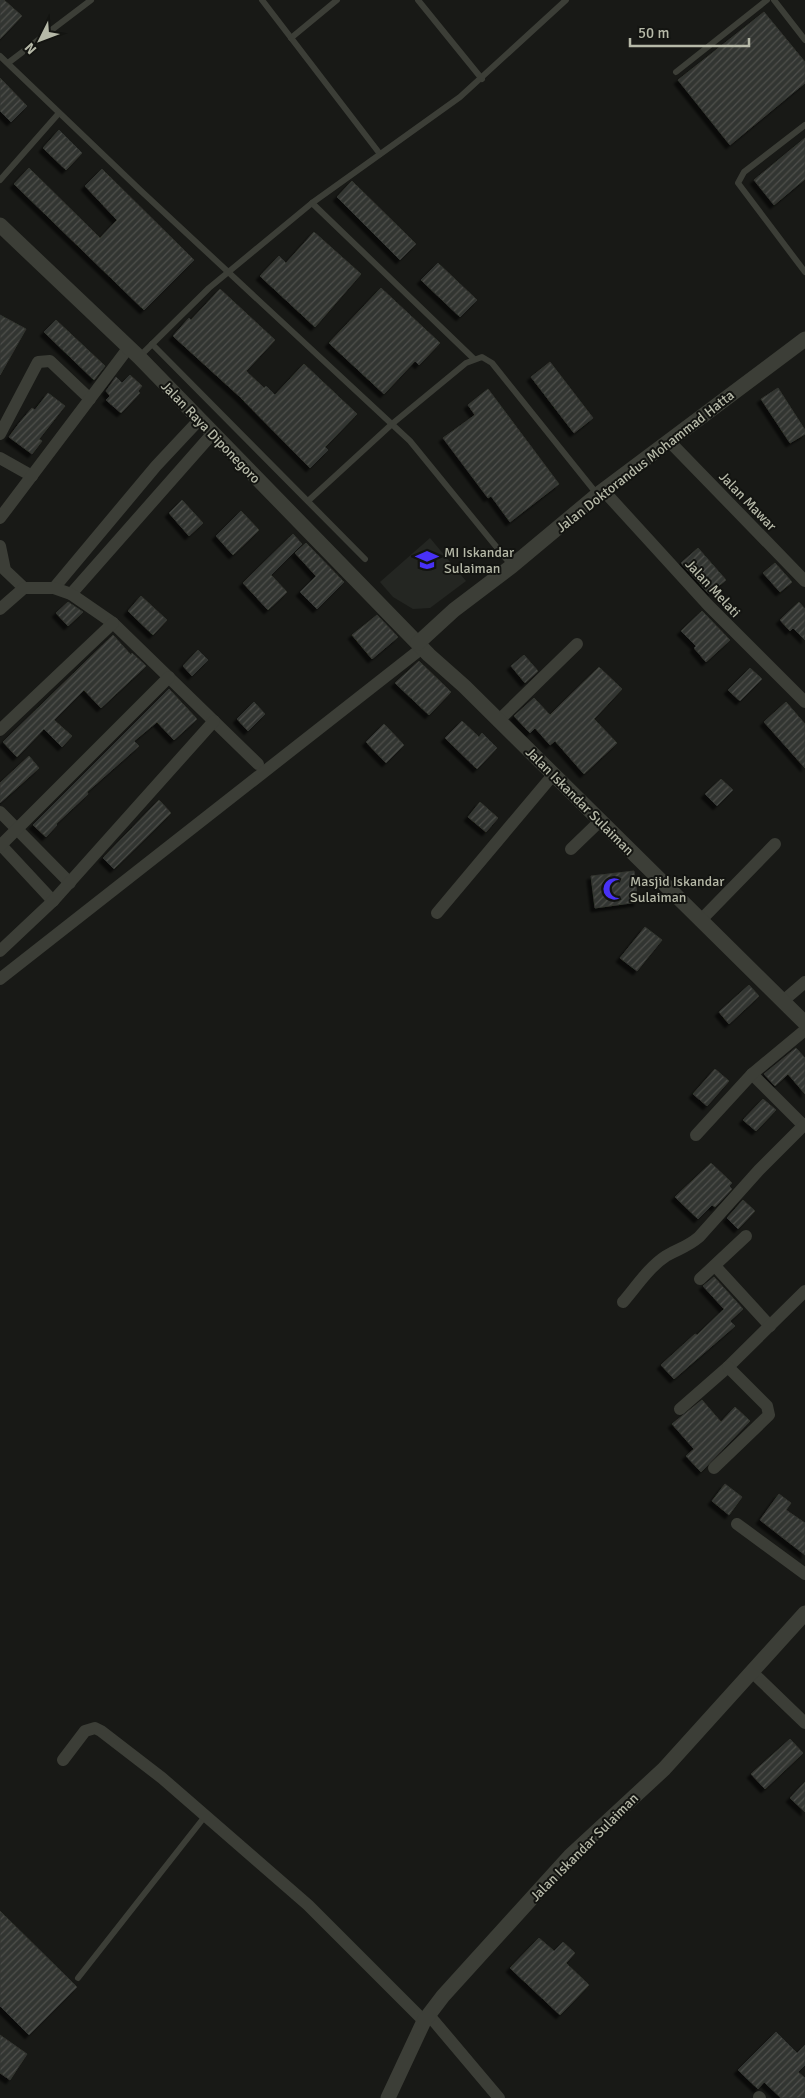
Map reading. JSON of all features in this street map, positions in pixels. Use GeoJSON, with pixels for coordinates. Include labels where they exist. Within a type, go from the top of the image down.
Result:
{"type":"FeatureCollection","features":[{"type":"Feature","properties":{"kind":"street","name":"Jalan Raya Diponegoro"},"geometry":{"type":"LineString","coordinates":[[0,225],[134,352],[299,524],[420,645]]}},
{"type":"Feature","properties":{"kind":"street","name":"Jalan Doktorandus Mohammad Hatta"},"geometry":{"type":"LineString","coordinates":[[420,645],[454,610],[512,566],[600,492],[805,339]]}},
{"type":"Feature","properties":{"kind":"street"},"geometry":{"type":"LineString","coordinates":[[0,518],[90,399],[134,352]]}},
{"type":"Feature","properties":{"kind":"street"},"geometry":{"type":"LineString","coordinates":[[0,434],[38,362],[50,361],[90,399]]}},
{"type":"Feature","properties":{"kind":"street"},"geometry":{"type":"LineString","coordinates":[[54,588],[156,466],[200,419]]}},
{"type":"Feature","properties":{"kind":"street"},"geometry":{"type":"LineString","coordinates":[[71,594],[213,433]]}},
{"type":"Feature","properties":{"kind":"street","name":"Jalan Mawar"},"geometry":{"type":"LineString","coordinates":[[669,441],[805,581]]}},
{"type":"Feature","properties":{"kind":"street"},"geometry":{"type":"LineString","coordinates":[[0,458],[32,476]]}},
{"type":"Feature","properties":{"kind":"street","name":"Jalan Melati"},"geometry":{"type":"LineString","coordinates":[[600,492],[708,605],[805,702]]}},
{"type":"Feature","properties":{"kind":"street"},"geometry":{"type":"LineString","coordinates":[[0,546],[3,572],[24,588],[54,588],[71,594],[113,622],[258,764]]}},
{"type":"Feature","properties":{"kind":"street"},"geometry":{"type":"LineString","coordinates":[[75,562],[90,574]]}},
{"type":"Feature","properties":{"kind":"street"},"geometry":{"type":"LineString","coordinates":[[0,609],[24,588]]}},
{"type":"Feature","properties":{"kind":"street"},"geometry":{"type":"LineString","coordinates":[[0,730],[113,622]]}},
{"type":"Feature","properties":{"kind":"street"},"geometry":{"type":"LineString","coordinates":[[498,721],[577,644]]}},
{"type":"Feature","properties":{"kind":"street"},"geometry":{"type":"LineString","coordinates":[[0,979],[420,645]]}},
{"type":"Feature","properties":{"kind":"street","name":"Jalan Iskandar Sulaiman"},"geometry":{"type":"LineString","coordinates":[[420,645],[805,1023]]}},
{"type":"Feature","properties":{"kind":"street"},"geometry":{"type":"LineString","coordinates":[[52,902],[0,845],[169,677]]}},
{"type":"Feature","properties":{"kind":"street"},"geometry":{"type":"LineString","coordinates":[[0,951],[70,883],[214,721]]}},
{"type":"Feature","properties":{"kind":"street"},"geometry":{"type":"LineString","coordinates":[[437,913],[553,775]]}},
{"type":"Feature","properties":{"kind":"street"},"geometry":{"type":"LineString","coordinates":[[0,812],[70,883]]}},
{"type":"Feature","properties":{"kind":"street"},"geometry":{"type":"LineString","coordinates":[[571,849],[600,821]]}},
{"type":"Feature","properties":{"kind":"street"},"geometry":{"type":"LineString","coordinates":[[700,920],[774,844]]}},
{"type":"Feature","properties":{"kind":"street"},"geometry":{"type":"LineString","coordinates":[[783,1002],[805,982]]}},
{"type":"Feature","properties":{"kind":"street"},"geometry":{"type":"LineString","coordinates":[[696,1135],[752,1074],[805,1030]]}},
{"type":"Feature","properties":{"kind":"street"},"geometry":{"type":"LineString","coordinates":[[623,1302],[654,1266],[665,1257],[688,1247],[699,1237],[759,1170],[804,1125],[752,1074]]}},
{"type":"Feature","properties":{"kind":"street"},"geometry":{"type":"LineString","coordinates":[[700,1280],[746,1236]]}},
{"type":"Feature","properties":{"kind":"street"},"geometry":{"type":"LineString","coordinates":[[715,1266],[770,1326]]}},
{"type":"Feature","properties":{"kind":"street"},"geometry":{"type":"LineString","coordinates":[[680,1410],[728,1367],[805,1291]]}},
{"type":"Feature","properties":{"kind":"street"},"geometry":{"type":"LineString","coordinates":[[714,1468],[769,1415],[767,1406],[728,1367]]}},
{"type":"Feature","properties":{"kind":"street"},"geometry":{"type":"LineString","coordinates":[[737,1524],[805,1574]]}},
{"type":"Feature","properties":{"kind":"street","name":"Jalan Iskandar Sulaiman"},"geometry":{"type":"LineString","coordinates":[[388,2098],[426,2018],[570,1856],[664,1769],[805,1613]]}},
{"type":"Feature","properties":{"kind":"street"},"geometry":{"type":"LineString","coordinates":[[752,1672],[805,1722]]}},
{"type":"Feature","properties":{"kind":"street"},"geometry":{"type":"LineString","coordinates":[[63,1760],[86,1731],[95,1728],[162,1778],[308,1905],[426,2018],[499,2098]]}},
{"type":"Feature","properties":{"kind":"lane"},"geometry":{"type":"LineString","coordinates":[[8,63],[92,0]]}},
{"type":"Feature","properties":{"kind":"lane"},"geometry":{"type":"LineString","coordinates":[[262,0],[380,154]]}},
{"type":"Feature","properties":{"kind":"lane"},"geometry":{"type":"LineString","coordinates":[[291,38],[337,0]]}},
{"type":"Feature","properties":{"kind":"lane"},"geometry":{"type":"LineString","coordinates":[[418,0],[482,79]]}},
{"type":"Feature","properties":{"kind":"lane"},"geometry":{"type":"LineString","coordinates":[[134,352],[152,344],[209,288],[312,203],[482,79],[566,0]]}},
{"type":"Feature","properties":{"kind":"lane"},"geometry":{"type":"LineString","coordinates":[[676,72],[767,0]]}},
{"type":"Feature","properties":{"kind":"lane"},"geometry":{"type":"LineString","coordinates":[[774,0],[805,40]]}},
{"type":"Feature","properties":{"kind":"lane"},"geometry":{"type":"LineString","coordinates":[[0,56],[228,273],[392,424],[410,442],[512,566]]}},
{"type":"Feature","properties":{"kind":"lane"},"geometry":{"type":"LineString","coordinates":[[0,180],[59,112]]}},
{"type":"Feature","properties":{"kind":"lane"},"geometry":{"type":"LineString","coordinates":[[805,125],[744,172],[738,183],[805,272]]}},
{"type":"Feature","properties":{"kind":"lane"},"geometry":{"type":"LineString","coordinates":[[312,203],[474,359]]}},
{"type":"Feature","properties":{"kind":"lane"},"geometry":{"type":"LineString","coordinates":[[152,344],[365,559]]}},
{"type":"Feature","properties":{"kind":"lane"},"geometry":{"type":"LineString","coordinates":[[308,501],[392,424],[474,359],[482,357],[492,363],[600,492]]}},
{"type":"Feature","properties":{"kind":"lane"},"geometry":{"type":"LineString","coordinates":[[78,1978],[206,1815]]}},
{"type":"Feature","properties":{"kind":"shaded area","name":"MI Iskandar Sulaiman"},"geometry":{"type":"Polygon","coordinates":[[[430,538],[466,581],[430,608],[413,609],[393,597],[380,582],[430,538]]]}},
{"type":"Feature","properties":{"kind":"building"},"geometry":{"type":"Polygon","coordinates":[[[0,0],[4,0],[22,16],[0,39],[0,0]]]}},
{"type":"Feature","properties":{"kind":"building"},"geometry":{"type":"Polygon","coordinates":[[[764,12],[805,62],[805,83],[730,145],[678,80],[764,12]]]}},
{"type":"Feature","properties":{"kind":"building"},"geometry":{"type":"Polygon","coordinates":[[[0,78],[27,106],[11,122],[0,111],[0,78]]]}},
{"type":"Feature","properties":{"kind":"building"},"geometry":{"type":"Polygon","coordinates":[[[59,130],[82,153],[66,170],[43,148],[59,130]]]}},
{"type":"Feature","properties":{"kind":"building"},"geometry":{"type":"Polygon","coordinates":[[[805,138],[805,179],[774,205],[754,180],[805,138]]]}},
{"type":"Feature","properties":{"kind":"building"},"geometry":{"type":"Polygon","coordinates":[[[29,168],[100,238],[117,220],[85,186],[102,169],[194,260],[144,310],[14,184],[29,168]]]}},
{"type":"Feature","properties":{"kind":"building"},"geometry":{"type":"Polygon","coordinates":[[[352,181],[416,244],[400,260],[337,197],[352,181]]]}},
{"type":"Feature","properties":{"kind":"building"},"geometry":{"type":"Polygon","coordinates":[[[314,232],[361,274],[315,327],[260,276],[279,256],[286,263],[314,232]]]}},
{"type":"Feature","properties":{"kind":"building"},"geometry":{"type":"Polygon","coordinates":[[[438,263],[477,300],[460,317],[421,280],[438,263]]]}},
{"type":"Feature","properties":{"kind":"building"},"geometry":{"type":"Polygon","coordinates":[[[381,288],[440,343],[419,365],[415,361],[384,394],[329,343],[381,288]]]}},
{"type":"Feature","properties":{"kind":"building"},"geometry":{"type":"Polygon","coordinates":[[[220,289],[275,340],[246,371],[264,388],[266,386],[275,395],[304,364],[357,414],[325,447],[328,450],[310,468],[239,396],[173,336],[220,289]]]}},
{"type":"Feature","properties":{"kind":"building"},"geometry":{"type":"Polygon","coordinates":[[[0,315],[26,329],[0,375],[0,315]]]}},
{"type":"Feature","properties":{"kind":"building"},"geometry":{"type":"Polygon","coordinates":[[[56,320],[105,366],[94,380],[44,332],[56,320]]]}},
{"type":"Feature","properties":{"kind":"building"},"geometry":{"type":"Polygon","coordinates":[[[550,362],[593,418],[574,433],[531,377],[550,362]]]}},
{"type":"Feature","properties":{"kind":"building"},"geometry":{"type":"Polygon","coordinates":[[[130,375],[142,386],[138,391],[140,393],[121,413],[106,400],[110,396],[106,391],[116,377],[122,383],[130,375]]]}},
{"type":"Feature","properties":{"kind":"building"},"geometry":{"type":"Polygon","coordinates":[[[778,388],[805,430],[805,434],[790,443],[761,399],[778,388]]]}},
{"type":"Feature","properties":{"kind":"building"},"geometry":{"type":"Polygon","coordinates":[[[488,389],[559,484],[510,522],[491,496],[488,498],[443,438],[475,415],[468,405],[488,389]]]}},
{"type":"Feature","properties":{"kind":"building"},"geometry":{"type":"Polygon","coordinates":[[[48,393],[65,406],[39,439],[42,441],[32,454],[9,437],[32,408],[35,410],[48,393]]]}},
{"type":"Feature","properties":{"kind":"building"},"geometry":{"type":"Polygon","coordinates":[[[182,500],[203,523],[189,536],[169,513],[182,500]]]}},
{"type":"Feature","properties":{"kind":"building"},"geometry":{"type":"Polygon","coordinates":[[[241,511],[259,530],[233,555],[216,536],[241,511]]]}},
{"type":"Feature","properties":{"kind":"building"},"geometry":{"type":"Polygon","coordinates":[[[293,534],[302,544],[271,575],[287,592],[268,610],[243,583],[293,534]]]}},
{"type":"Feature","properties":{"kind":"building"},"geometry":{"type":"Polygon","coordinates":[[[306,543],[344,582],[317,609],[300,592],[316,576],[295,553],[306,543]]]}},
{"type":"Feature","properties":{"kind":"building"},"geometry":{"type":"Polygon","coordinates":[[[698,548],[726,580],[709,594],[681,563],[698,548]]]}},
{"type":"Feature","properties":{"kind":"building"},"geometry":{"type":"Polygon","coordinates":[[[775,563],[792,582],[780,592],[763,573],[775,563]]]}},
{"type":"Feature","properties":{"kind":"building"},"geometry":{"type":"Polygon","coordinates":[[[141,596],[167,620],[153,635],[128,611],[141,596]]]}},
{"type":"Feature","properties":{"kind":"building"},"geometry":{"type":"Polygon","coordinates":[[[68,602],[83,612],[68,626],[56,613],[68,602]]]}},
{"type":"Feature","properties":{"kind":"building"},"geometry":{"type":"Polygon","coordinates":[[[799,602],[805,609],[805,640],[793,628],[790,631],[780,620],[799,602]]]}},
{"type":"Feature","properties":{"kind":"building"},"geometry":{"type":"Polygon","coordinates":[[[702,611],[730,640],[706,662],[694,648],[696,646],[681,631],[702,611]]]}},
{"type":"Feature","properties":{"kind":"building"},"geometry":{"type":"Polygon","coordinates":[[[377,615],[398,637],[372,659],[352,635],[377,615]]]}},
{"type":"Feature","properties":{"kind":"building"},"geometry":{"type":"Polygon","coordinates":[[[113,635],[131,655],[132,653],[146,666],[101,708],[84,690],[54,720],[72,736],[62,747],[44,729],[17,757],[3,742],[113,635]]]}},
{"type":"Feature","properties":{"kind":"building"},"geometry":{"type":"Polygon","coordinates":[[[198,650],[208,660],[192,676],[183,666],[198,650]]]}},
{"type":"Feature","properties":{"kind":"building"},"geometry":{"type":"Polygon","coordinates":[[[524,655],[538,671],[525,683],[511,666],[524,655]]]}},
{"type":"Feature","properties":{"kind":"building"},"geometry":{"type":"Polygon","coordinates":[[[419,661],[451,692],[429,715],[395,683],[419,661]]]}},
{"type":"Feature","properties":{"kind":"building"},"geometry":{"type":"Polygon","coordinates":[[[599,667],[622,689],[594,719],[617,743],[584,774],[555,741],[550,745],[535,728],[530,733],[514,716],[534,698],[550,715],[599,667]]]}},
{"type":"Feature","properties":{"kind":"building"},"geometry":{"type":"Polygon","coordinates":[[[750,668],[762,679],[740,701],[728,690],[750,668]]]}},
{"type":"Feature","properties":{"kind":"building"},"geometry":{"type":"Polygon","coordinates":[[[169,689],[197,719],[174,740],[157,722],[134,741],[139,746],[87,792],[88,794],[56,824],[46,837],[33,825],[169,689]]]}},
{"type":"Feature","properties":{"kind":"building"},"geometry":{"type":"Polygon","coordinates":[[[254,702],[265,714],[248,731],[237,719],[254,702]]]}},
{"type":"Feature","properties":{"kind":"building"},"geometry":{"type":"Polygon","coordinates":[[[786,702],[805,724],[805,768],[764,722],[786,702]]]}},
{"type":"Feature","properties":{"kind":"building"},"geometry":{"type":"Polygon","coordinates":[[[462,721],[479,737],[482,733],[497,748],[477,769],[445,738],[462,721]]]}},
{"type":"Feature","properties":{"kind":"building"},"geometry":{"type":"Polygon","coordinates":[[[384,724],[404,745],[386,763],[366,742],[384,724]]]}},
{"type":"Feature","properties":{"kind":"building"},"geometry":{"type":"Polygon","coordinates":[[[29,756],[39,768],[0,803],[0,783],[29,756]]]}},
{"type":"Feature","properties":{"kind":"building"},"geometry":{"type":"Polygon","coordinates":[[[721,779],[733,790],[717,806],[705,794],[721,779]]]}},
{"type":"Feature","properties":{"kind":"building"},"geometry":{"type":"Polygon","coordinates":[[[159,800],[171,813],[114,869],[103,858],[159,800]]]}},
{"type":"Feature","properties":{"kind":"building"},"geometry":{"type":"Polygon","coordinates":[[[480,802],[498,818],[486,832],[468,817],[480,802]]]}},
{"type":"Feature","properties":{"kind":"building","name":"Masjid Iskandar Sulaiman"},"geometry":{"type":"Polygon","coordinates":[[[634,871],[638,902],[595,908],[591,876],[634,871]]]}},
{"type":"Feature","properties":{"kind":"building"},"geometry":{"type":"Polygon","coordinates":[[[645,927],[662,940],[637,971],[620,958],[645,927]]]}},
{"type":"Feature","properties":{"kind":"building"},"geometry":{"type":"Polygon","coordinates":[[[749,985],[759,996],[729,1024],[719,1012],[749,985]]]}},
{"type":"Feature","properties":{"kind":"building"},"geometry":{"type":"Polygon","coordinates":[[[796,1048],[805,1058],[805,1094],[788,1074],[775,1086],[764,1074],[796,1048]]]}},
{"type":"Feature","properties":{"kind":"building"},"geometry":{"type":"Polygon","coordinates":[[[715,1069],[729,1081],[707,1106],[693,1094],[715,1069]]]}},
{"type":"Feature","properties":{"kind":"building"},"geometry":{"type":"Polygon","coordinates":[[[763,1099],[776,1110],[756,1131],[743,1120],[763,1099]]]}},
{"type":"Feature","properties":{"kind":"building"},"geometry":{"type":"Polygon","coordinates":[[[711,1163],[732,1183],[729,1186],[732,1189],[715,1207],[712,1205],[698,1219],[675,1197],[711,1163]]]}},
{"type":"Feature","properties":{"kind":"building"},"geometry":{"type":"Polygon","coordinates":[[[743,1200],[755,1211],[738,1229],[727,1218],[743,1200]]]}},
{"type":"Feature","properties":{"kind":"building"},"geometry":{"type":"Polygon","coordinates":[[[714,1277],[743,1309],[730,1321],[735,1326],[674,1379],[661,1365],[724,1309],[703,1286],[714,1277]]]}},
{"type":"Feature","properties":{"kind":"building"},"geometry":{"type":"Polygon","coordinates":[[[702,1400],[721,1422],[735,1407],[750,1421],[701,1472],[686,1456],[694,1449],[672,1424],[702,1400]]]}},
{"type":"Feature","properties":{"kind":"building"},"geometry":{"type":"Polygon","coordinates":[[[725,1484],[742,1497],[729,1515],[712,1501],[725,1484]]]}},
{"type":"Feature","properties":{"kind":"building"},"geometry":{"type":"Polygon","coordinates":[[[779,1494],[791,1503],[786,1510],[805,1523],[805,1555],[760,1520],[779,1494]]]}},
{"type":"Feature","properties":{"kind":"building"},"geometry":{"type":"Polygon","coordinates":[[[790,1739],[803,1753],[765,1789],[751,1774],[790,1739]]]}},
{"type":"Feature","properties":{"kind":"building"},"geometry":{"type":"Polygon","coordinates":[[[805,1782],[805,1812],[790,1798],[805,1782]]]}},
{"type":"Feature","properties":{"kind":"building"},"geometry":{"type":"Polygon","coordinates":[[[0,1911],[77,1987],[29,2035],[0,2006],[0,1911]]]}},
{"type":"Feature","properties":{"kind":"building"},"geometry":{"type":"Polygon","coordinates":[[[539,1938],[554,1951],[563,1942],[575,1953],[566,1963],[589,1985],[560,2015],[510,1968],[539,1938]]]}},
{"type":"Feature","properties":{"kind":"building"},"geometry":{"type":"Polygon","coordinates":[[[776,2032],[797,2053],[805,2045],[805,2065],[798,2072],[805,2078],[805,2098],[781,2098],[764,2082],[758,2089],[738,2070],[776,2032]]]}},
{"type":"Feature","properties":{"kind":"building"},"geometry":{"type":"Polygon","coordinates":[[[0,2035],[27,2054],[10,2080],[0,2073],[0,2035]]]}},
{"type":"Feature","properties":{"kind":"place","name":"MI Iskandar Sulaiman"},"geometry":{"type":"Point","coordinates":[427,560]}},
{"type":"Feature","properties":{"kind":"place","name":"Masjid Iskandar Sulaiman"},"geometry":{"type":"Point","coordinates":[614,889]}}]}
